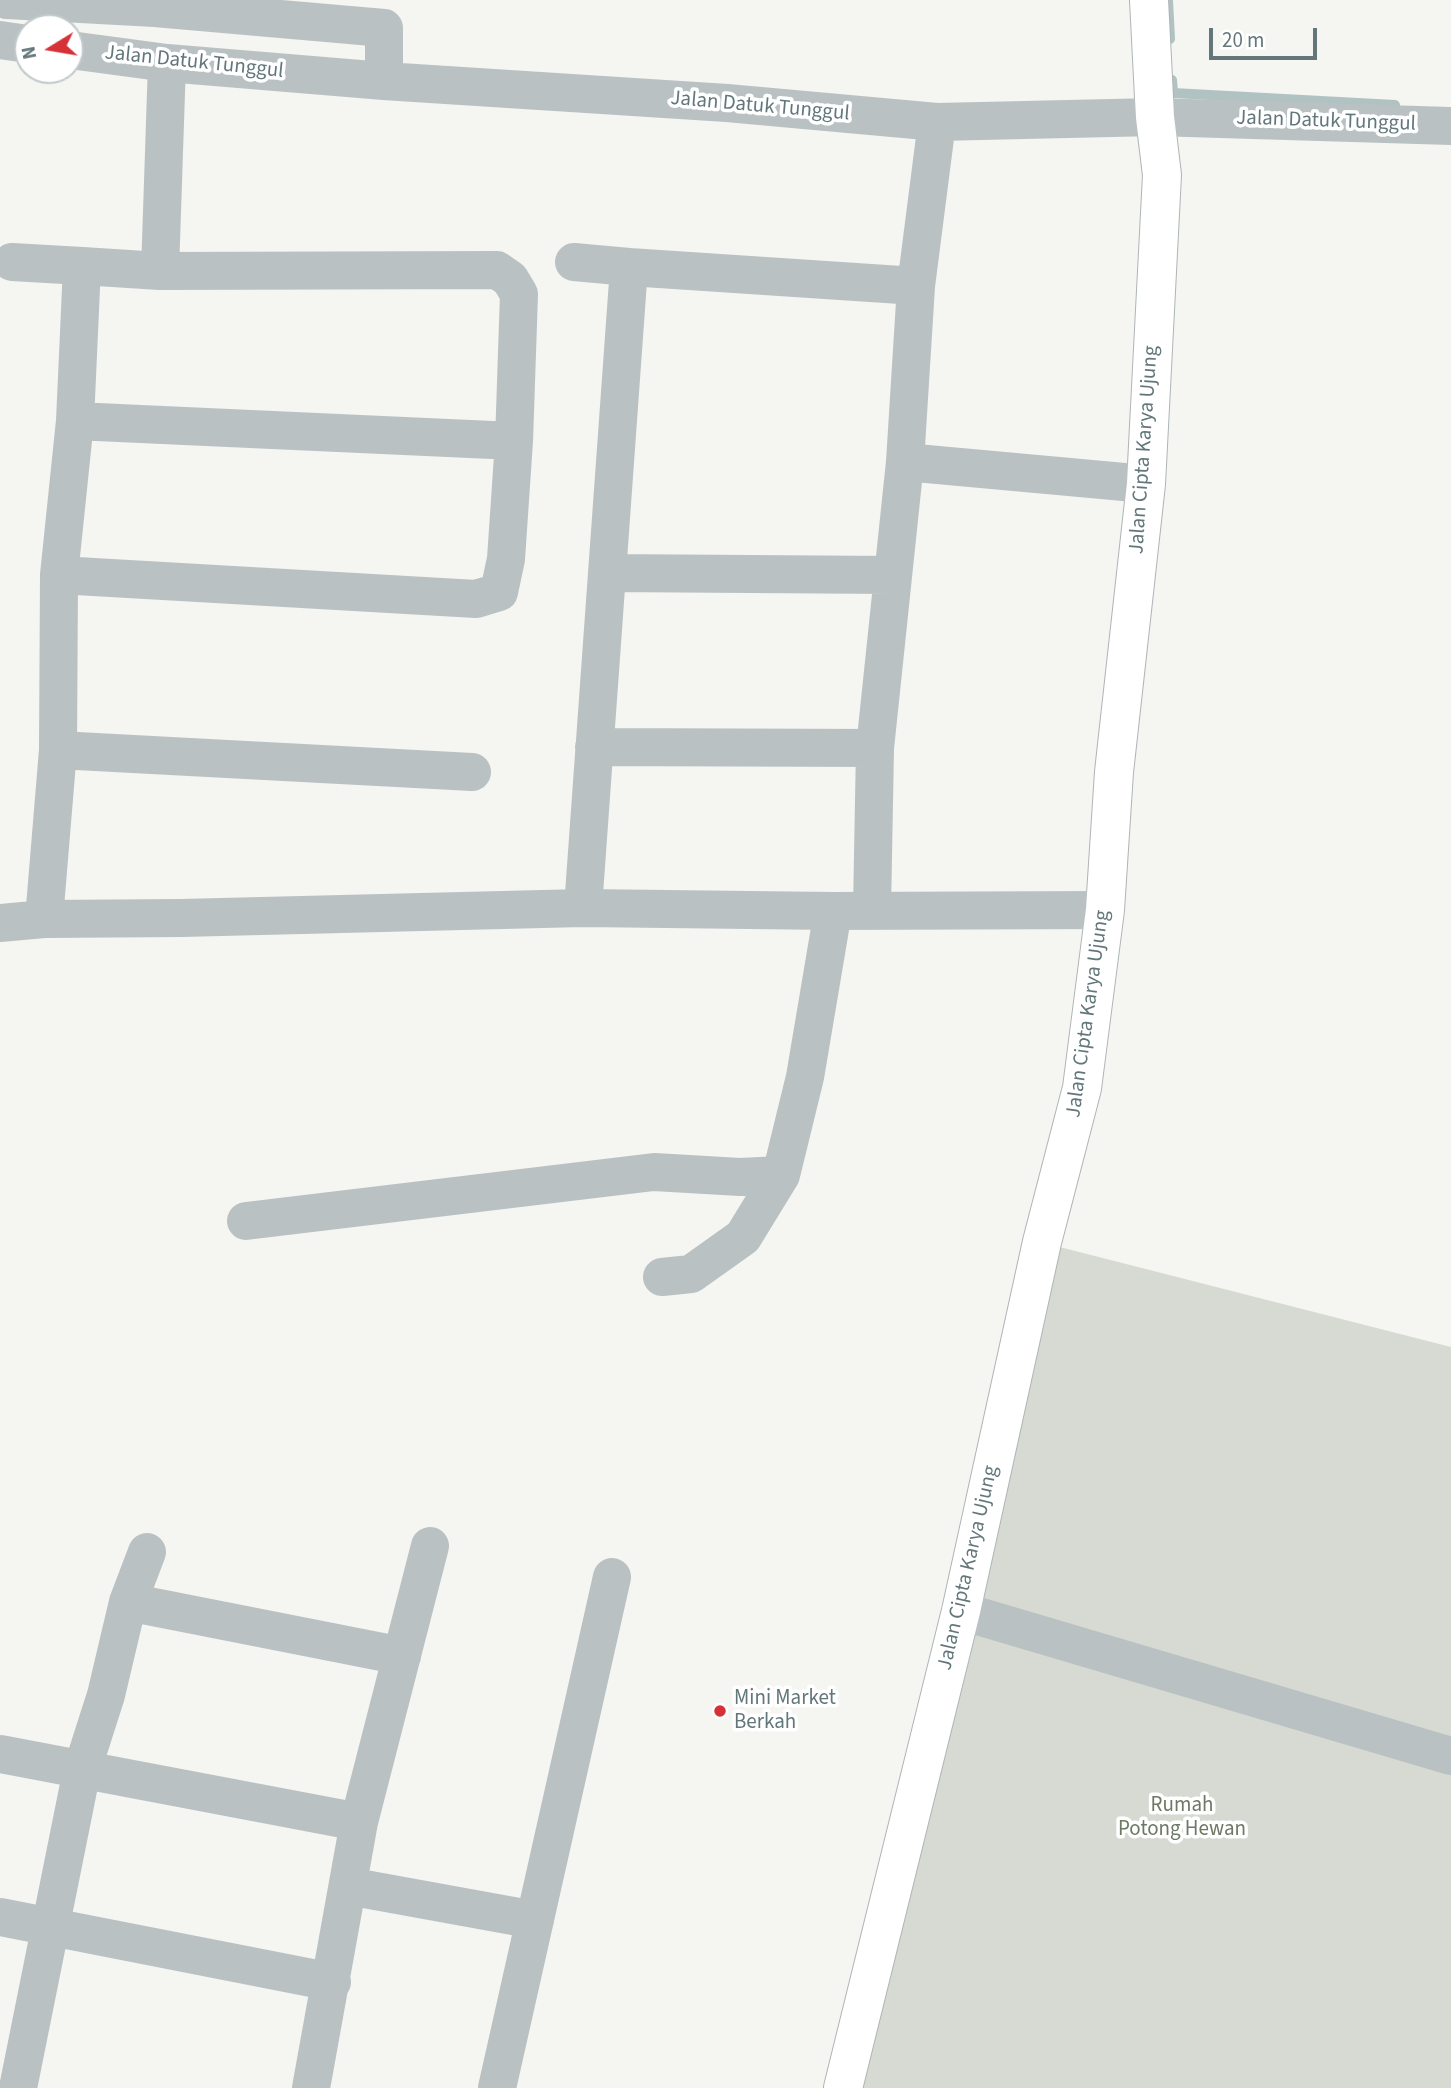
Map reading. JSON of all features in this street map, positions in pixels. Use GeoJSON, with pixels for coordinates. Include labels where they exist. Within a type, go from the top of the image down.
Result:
{"type":"FeatureCollection","features":[{"type":"Feature","properties":{"kind":"main road","name":"Jalan Cipta Karya Ujung"},"geometry":{"type":"LineString","coordinates":[[843,2088],[961,1611],[1042,1242],[1082,1088],[1105,910],[1114,772],[1146,484],[1162,175],[1155,117],[1149,0]]}},
{"type":"Feature","properties":{"kind":"street"},"geometry":{"type":"LineString","coordinates":[[7,0],[155,8],[386,14],[384,81]]}},
{"type":"Feature","properties":{"kind":"street","name":"Jalan Datuk Tunggul"},"geometry":{"type":"LineString","coordinates":[[84,52],[167,63],[384,81],[727,103],[936,122],[1155,117],[1451,126]]}},
{"type":"Feature","properties":{"kind":"street"},"geometry":{"type":"LineString","coordinates":[[160,271],[167,63]]}},
{"type":"Feature","properties":{"kind":"street"},"geometry":{"type":"LineString","coordinates":[[872,910],[875,748],[905,462],[916,286],[936,122]]}},
{"type":"Feature","properties":{"kind":"street"},"geometry":{"type":"LineString","coordinates":[[12,262],[160,271],[497,270],[510,279],[519,294],[514,442],[506,559],[499,592],[476,599],[59,575]]}},
{"type":"Feature","properties":{"kind":"street"},"geometry":{"type":"LineString","coordinates":[[574,262],[916,286]]}},
{"type":"Feature","properties":{"kind":"street"},"geometry":{"type":"LineString","coordinates":[[44,919],[58,750],[59,575],[75,421],[82,266]]}},
{"type":"Feature","properties":{"kind":"street"},"geometry":{"type":"LineString","coordinates":[[583,908],[629,267]]}},
{"type":"Feature","properties":{"kind":"street"},"geometry":{"type":"LineString","coordinates":[[75,421],[514,442]]}},
{"type":"Feature","properties":{"kind":"street"},"geometry":{"type":"LineString","coordinates":[[905,462],[1146,484]]}},
{"type":"Feature","properties":{"kind":"street"},"geometry":{"type":"LineString","coordinates":[[607,573],[892,575]]}},
{"type":"Feature","properties":{"kind":"street"},"geometry":{"type":"LineString","coordinates":[[594,747],[875,748]]}},
{"type":"Feature","properties":{"kind":"street"},"geometry":{"type":"LineString","coordinates":[[58,750],[472,772]]}},
{"type":"Feature","properties":{"kind":"street"},"geometry":{"type":"LineString","coordinates":[[0,923],[44,919],[583,908],[1105,910]]}},
{"type":"Feature","properties":{"kind":"street"},"geometry":{"type":"LineString","coordinates":[[663,1278],[691,1274],[743,1237],[781,1175],[805,1077],[833,911]]}},
{"type":"Feature","properties":{"kind":"street"},"geometry":{"type":"LineString","coordinates":[[246,1220],[654,1172],[740,1177],[781,1175]]}},
{"type":"Feature","properties":{"kind":"street"},"geometry":{"type":"LineString","coordinates":[[311,2088],[359,1822],[430,1546]]}},
{"type":"Feature","properties":{"kind":"street"},"geometry":{"type":"LineString","coordinates":[[24,2087],[82,1770],[106,1695],[128,1602],[147,1552]]}},
{"type":"Feature","properties":{"kind":"street"},"geometry":{"type":"LineString","coordinates":[[497,2088],[612,1577]]}},
{"type":"Feature","properties":{"kind":"street"},"geometry":{"type":"LineString","coordinates":[[128,1602],[402,1656]]}},
{"type":"Feature","properties":{"kind":"street"},"geometry":{"type":"LineString","coordinates":[[961,1611],[1451,1756]]}},
{"type":"Feature","properties":{"kind":"street"},"geometry":{"type":"LineString","coordinates":[[0,1754],[359,1822]]}},
{"type":"Feature","properties":{"kind":"street"},"geometry":{"type":"LineString","coordinates":[[348,1886],[535,1920]]}},
{"type":"Feature","properties":{"kind":"street"},"geometry":{"type":"LineString","coordinates":[[0,1917],[332,1982]]}},
{"type":"Feature","properties":{"kind":"green space","name":"Rumah Potong Hewan"},"geometry":{"type":"Polygon","coordinates":[[[1044,1243],[1451,1347],[1451,2088],[839,2088],[1044,1243]]]}},
{"type":"Feature","properties":{"kind":"waterway"},"geometry":{"type":"LineString","coordinates":[[1168,0],[1170,39]]}},
{"type":"Feature","properties":{"kind":"waterway"},"geometry":{"type":"LineString","coordinates":[[1172,80],[1173,93],[1395,105]]}},
{"type":"Feature","properties":{"kind":"place","name":"Mini Market Berkah"},"geometry":{"type":"Point","coordinates":[720,1711]}}]}
